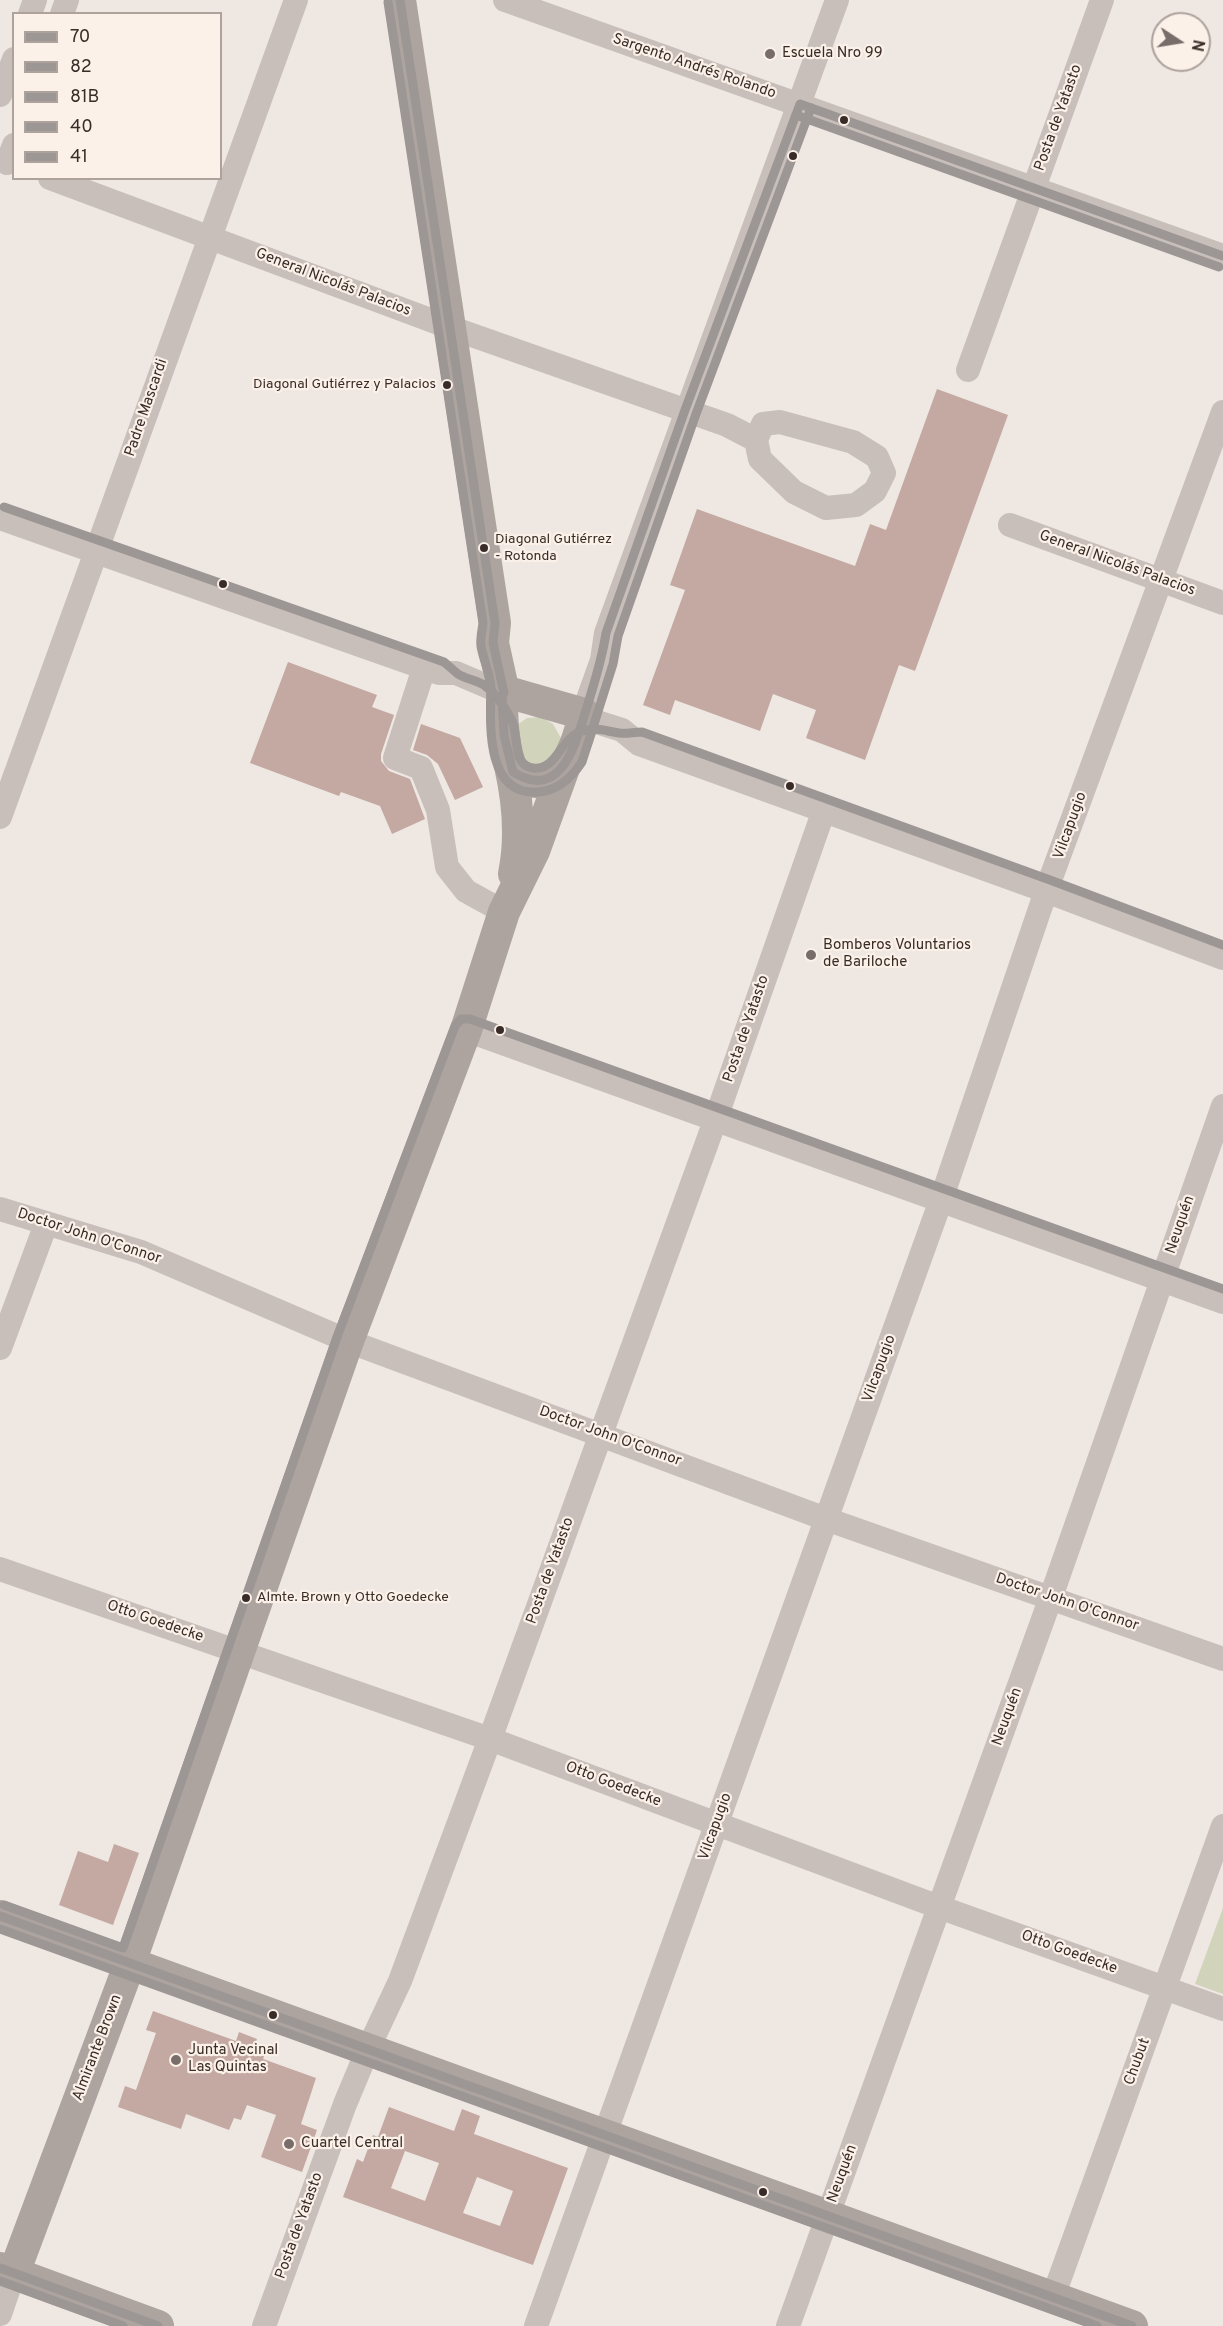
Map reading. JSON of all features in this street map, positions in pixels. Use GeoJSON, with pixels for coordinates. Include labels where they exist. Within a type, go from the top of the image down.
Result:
{"type":"FeatureCollection","features":[{"type":"Feature","properties":{"kind":"main road"},"geometry":{"type":"LineString","coordinates":[[400,0],[495,623],[503,642],[511,682],[508,693],[575,712]]}},
{"type":"Feature","properties":{"kind":"main road","name":"Almirante Brown"},"geometry":{"type":"LineString","coordinates":[[7,2271],[130,1963],[348,1341],[466,1030],[506,907],[517,859],[518,840],[515,794],[502,728],[508,693]]}},
{"type":"Feature","properties":{"kind":"main road","name":"Almirante Brown"},"geometry":{"type":"LineString","coordinates":[[506,907],[534,851],[569,759],[575,712]]}},
{"type":"Feature","properties":{"kind":"main road"},"geometry":{"type":"LineString","coordinates":[[510,766],[518,776],[533,781],[550,777],[569,759]]}},
{"type":"Feature","properties":{"kind":"main road"},"geometry":{"type":"LineString","coordinates":[[0,1916],[1132,2326]]}},
{"type":"Feature","properties":{"kind":"main road"},"geometry":{"type":"LineString","coordinates":[[7,2271],[158,2326]]}},
{"type":"Feature","properties":{"kind":"street","name":"Padre Mascardi"},"geometry":{"type":"LineString","coordinates":[[0,817],[97,552],[208,236],[296,0]]}},
{"type":"Feature","properties":{"kind":"street","name":"Sargento Andrés Rolando"},"geometry":{"type":"LineString","coordinates":[[505,0],[1223,256]]}},
{"type":"Feature","properties":{"kind":"street"},"geometry":{"type":"LineString","coordinates":[[837,0],[688,402],[606,633],[602,660],[575,712],[622,730],[639,744],[1046,891],[1223,958]]}},
{"type":"Feature","properties":{"kind":"street","name":"Posta de Yatasto"},"geometry":{"type":"LineString","coordinates":[[968,370],[1102,0]]}},
{"type":"Feature","properties":{"kind":"street"},"geometry":{"type":"LineString","coordinates":[[0,95],[12,64]]}},
{"type":"Feature","properties":{"kind":"street","name":"General Nicolás Palacios"},"geometry":{"type":"LineString","coordinates":[[55,180],[449,327],[688,402],[760,432],[780,422],[853,442],[877,457],[884,473],[875,491],[856,505],[826,508],[794,492],[760,459],[760,432]]}},
{"type":"Feature","properties":{"kind":"street","name":"Vilcapugio"},"geometry":{"type":"LineString","coordinates":[[536,2326],[941,1200],[1046,891],[1223,412]]}},
{"type":"Feature","properties":{"kind":"street"},"geometry":{"type":"LineString","coordinates":[[0,518],[432,670],[456,673],[508,693]]}},
{"type":"Feature","properties":{"kind":"street","name":"General Nicolás Palacios"},"geometry":{"type":"LineString","coordinates":[[1010,525],[1223,603]]}},
{"type":"Feature","properties":{"kind":"street"},"geometry":{"type":"LineString","coordinates":[[432,670],[453,685],[483,699],[496,715],[502,728]]}},
{"type":"Feature","properties":{"kind":"street"},"geometry":{"type":"LineString","coordinates":[[432,670],[395,758],[421,768],[438,810],[447,867],[454,878],[466,891],[506,907]]}},
{"type":"Feature","properties":{"kind":"street"},"geometry":{"type":"LineString","coordinates":[[569,759],[585,743],[599,740],[618,745],[639,744]]}},
{"type":"Feature","properties":{"kind":"street","name":"Posta de Yatasto"},"geometry":{"type":"LineString","coordinates":[[264,2326],[345,2104],[400,1981],[490,1739],[716,1118],[824,810]]}},
{"type":"Feature","properties":{"kind":"street"},"geometry":{"type":"LineString","coordinates":[[466,1030],[1223,1302]]}},
{"type":"Feature","properties":{"kind":"street","name":"Neuquén"},"geometry":{"type":"LineString","coordinates":[[788,2326],[1051,1597],[1223,1106]]}},
{"type":"Feature","properties":{"kind":"street","name":"Doctor John O'Connor"},"geometry":{"type":"LineString","coordinates":[[0,1209],[141,1252],[348,1341],[826,1519],[1223,1659]]}},
{"type":"Feature","properties":{"kind":"street"},"geometry":{"type":"LineString","coordinates":[[0,1348],[46,1224]]}},
{"type":"Feature","properties":{"kind":"street","name":"Otto Goedecke"},"geometry":{"type":"LineString","coordinates":[[0,1569],[490,1739],[717,1825],[1223,2009]]}},
{"type":"Feature","properties":{"kind":"street","name":"Chubut"},"geometry":{"type":"LineString","coordinates":[[1053,2297],[1223,1826]]}},
{"type":"Feature","properties":{"kind":"street","name":"Almirante Brown"},"geometry":{"type":"LineString","coordinates":[[0,2314],[7,2271]]}},
{"type":"Feature","properties":{"kind":"green space"},"geometry":{"type":"Polygon","coordinates":[[[541,717],[553,724],[562,740],[549,767],[525,768],[517,725],[527,718],[541,717]]]}},
{"type":"Feature","properties":{"kind":"green space"},"geometry":{"type":"Polygon","coordinates":[[[1223,1908],[1223,1994],[1195,1984],[1223,1908]]]}},
{"type":"Feature","properties":{"kind":"building"},"geometry":{"type":"Polygon","coordinates":[[[937,389],[1008,415],[915,671],[899,665],[865,760],[806,738],[816,710],[773,694],[760,731],[675,700],[670,715],[643,705],[685,590],[670,585],[697,509],[855,566],[870,524],[886,530],[937,389]]]}},
{"type":"Feature","properties":{"kind":"building"},"geometry":{"type":"Polygon","coordinates":[[[288,662],[377,695],[372,707],[394,715],[381,754],[381,761],[389,771],[410,779],[425,819],[392,834],[380,806],[341,792],[339,796],[250,763],[288,662]]]}},
{"type":"Feature","properties":{"kind":"building"},"geometry":{"type":"Polygon","coordinates":[[[421,724],[460,738],[483,787],[455,800],[438,764],[427,755],[413,750],[421,724]]]}},
{"type":"Feature","properties":{"kind":"building"},"geometry":{"type":"Polygon","coordinates":[[[114,1844],[139,1853],[113,1925],[59,1905],[78,1851],[108,1862],[114,1844]]]}},
{"type":"Feature","properties":{"kind":"building"},"geometry":{"type":"Polygon","coordinates":[[[153,2011],[236,2041],[239,2032],[257,2039],[254,2048],[266,2052],[263,2059],[316,2078],[301,2124],[317,2130],[302,2172],[261,2157],[276,2115],[247,2105],[241,2120],[234,2118],[229,2130],[186,2114],[181,2129],[118,2107],[125,2086],[136,2090],[156,2033],[146,2030],[153,2011]]]}},
{"type":"Feature","properties":{"kind":"building"},"geometry":{"type":"Polygon","coordinates":[[[389,2107],[454,2131],[462,2109],[480,2116],[474,2134],[568,2168],[533,2265],[343,2197],[357,2159],[363,2162],[373,2135],[378,2137],[389,2107]],[[405,2151],[391,2188],[425,2201],[439,2163],[405,2151]],[[477,2177],[463,2213],[500,2226],[513,2191],[477,2177]]]}},
{"type":"Feature","properties":{"kind":"transit line","name":"70"},"geometry":{"type":"LineString","coordinates":[[400,0],[495,623],[493,643],[504,693],[502,696],[504,735],[513,772],[530,779],[544,780],[555,775],[564,765],[577,738],[598,672],[606,633],[685,410],[800,104]]}},
{"type":"Feature","properties":{"kind":"transit line","name":"82"},"geometry":{"type":"LineString","coordinates":[[388,2],[483,623],[481,643],[491,686],[492,739],[500,771],[509,783],[521,790],[538,792],[558,786],[569,778],[582,762],[613,664],[618,636],[696,414],[811,108]]}},
{"type":"Feature","properties":{"kind":"transit line","name":"70"},"geometry":{"type":"LineString","coordinates":[[800,104],[1223,256]]}},
{"type":"Feature","properties":{"kind":"transit line","name":"82"},"geometry":{"type":"LineString","coordinates":[[796,115],[1219,267]]}},
{"type":"Feature","properties":{"kind":"transit line","name":"81B"},"geometry":{"type":"LineString","coordinates":[[4,507],[444,662],[458,674],[484,685],[497,697],[512,721],[519,756],[526,766],[541,768],[548,764],[568,740],[582,731],[597,729],[622,733],[642,732],[1223,945]]}},
{"type":"Feature","properties":{"kind":"transit line","name":"81B"},"geometry":{"type":"LineString","coordinates":[[4,1905],[123,1948],[337,1337],[455,1026],[461,1019],[470,1019],[1223,1289]]}},
{"type":"Feature","properties":{"kind":"transit line","name":"40"},"geometry":{"type":"LineString","coordinates":[[0,1916],[1132,2326]]}},
{"type":"Feature","properties":{"kind":"transit line","name":"41"},"geometry":{"type":"LineString","coordinates":[[0,1929],[1097,2326]]}},
{"type":"Feature","properties":{"kind":"transit line","name":"40"},"geometry":{"type":"LineString","coordinates":[[0,2268],[158,2326]]}},
{"type":"Feature","properties":{"kind":"transit line","name":"41"},"geometry":{"type":"LineString","coordinates":[[0,2281],[123,2326]]}},
{"type":"Feature","properties":{"kind":"place","name":"Escuela Nro 99"},"geometry":{"type":"Point","coordinates":[770,54]}},
{"type":"Feature","properties":{"kind":"place","name":"Diagonal Gutiérrez y Palacios"},"geometry":{"type":"Point","coordinates":[447,385]}},
{"type":"Feature","properties":{"kind":"place","name":"Diagonal Gutiérrez - Rotonda"},"geometry":{"type":"Point","coordinates":[484,548]}},
{"type":"Feature","properties":{"kind":"place","name":"Bomberos Voluntarios de Bariloche"},"geometry":{"type":"Point","coordinates":[811,955]}},
{"type":"Feature","properties":{"kind":"place","name":"Almte. Brown y Otto Goedecke"},"geometry":{"type":"Point","coordinates":[246,1598]}},
{"type":"Feature","properties":{"kind":"place","name":"Junta Vecinal Las Quintas"},"geometry":{"type":"Point","coordinates":[176,2060]}},
{"type":"Feature","properties":{"kind":"place","name":"Cuartel Central"},"geometry":{"type":"Point","coordinates":[289,2144]}}]}
